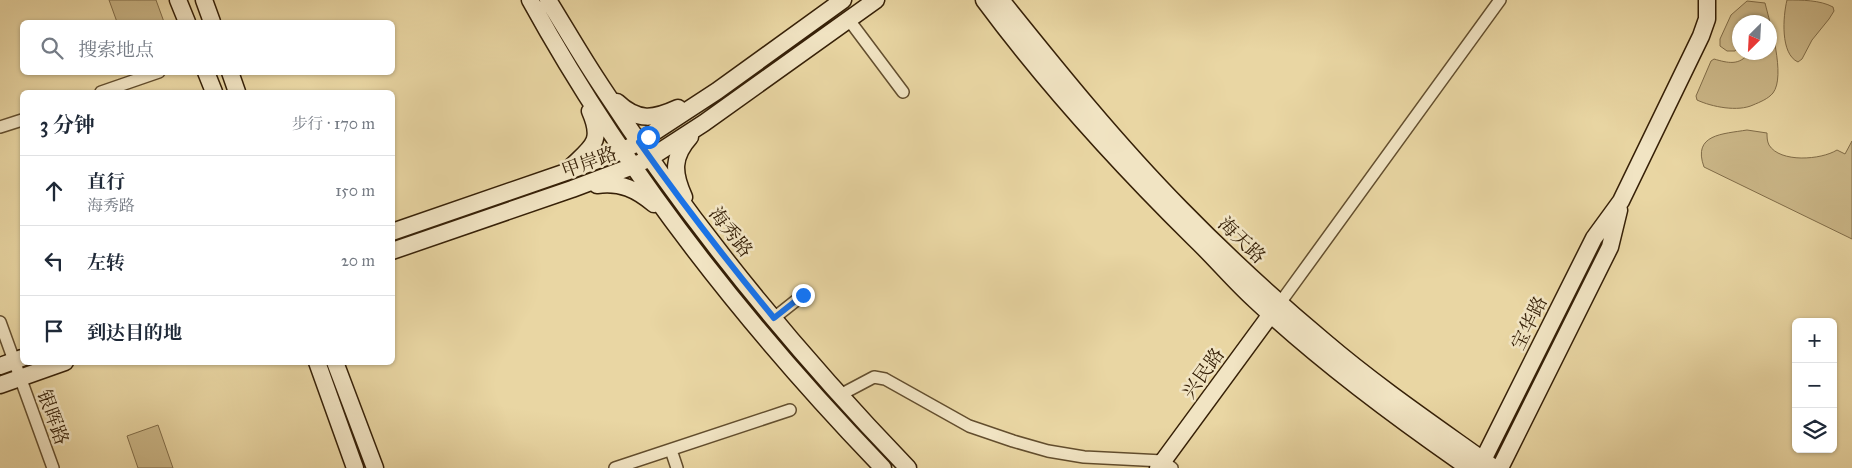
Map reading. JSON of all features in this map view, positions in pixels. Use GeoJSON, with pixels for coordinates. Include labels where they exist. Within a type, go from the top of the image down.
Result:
{"type":"FeatureCollection","features":[{"type":"Feature","properties":{"kind":"main road"},"geometry":{"type":"LineString","coordinates":[[178,0],[186,20]]}},
{"type":"Feature","properties":{"kind":"main road"},"geometry":{"type":"LineString","coordinates":[[204,0],[211,20]]}},
{"type":"Feature","properties":{"kind":"main road","name":"海秀路"},"geometry":{"type":"LineString","coordinates":[[530,0],[580,86],[633,166],[759,329],[820,400],[883,468]]}},
{"type":"Feature","properties":{"kind":"main road","name":"海秀路"},"geometry":{"type":"LineString","coordinates":[[548,0],[601,87],[695,219],[774,318],[840,395],[908,468]]}},
{"type":"Feature","properties":{"kind":"main road","name":"甲岸路"},"geometry":{"type":"LineString","coordinates":[[395,231],[622,151],[639,142],[717,90],[843,0]]}},
{"type":"Feature","properties":{"kind":"main road","name":"甲岸路"},"geometry":{"type":"LineString","coordinates":[[395,250],[572,189],[650,158],[704,123],[876,0]]}},
{"type":"Feature","properties":{"kind":"main road","name":"宝华路"},"geometry":{"type":"LineString","coordinates":[[1481,466],[1594,238],[1621,200],[1699,41],[1706,19],[1707,0]]}},
{"type":"Feature","properties":{"kind":"main road","name":"海天路"},"geometry":{"type":"LineString","coordinates":[[989,1],[1064,100],[1111,154],[1254,299],[1275,308],[1362,390],[1481,466]]}},
{"type":"Feature","properties":{"kind":"main road"},"geometry":{"type":"LineString","coordinates":[[207,75],[213,90]]}},
{"type":"Feature","properties":{"kind":"main road"},"geometry":{"type":"LineString","coordinates":[[231,75],[236,90]]}},
{"type":"Feature","properties":{"kind":"main road"},"geometry":{"type":"LineString","coordinates":[[566,172],[587,151],[596,135],[596,123],[580,86]]}},
{"type":"Feature","properties":{"kind":"main road"},"geometry":{"type":"LineString","coordinates":[[601,87],[628,111],[643,117],[667,113],[717,90]]}},
{"type":"Feature","properties":{"kind":"main road"},"geometry":{"type":"LineString","coordinates":[[695,219],[678,179],[676,165],[680,149],[704,123]]}},
{"type":"Feature","properties":{"kind":"main road"},"geometry":{"type":"LineString","coordinates":[[572,189],[604,184],[629,187],[643,194],[670,215]]}},
{"type":"Feature","properties":{"kind":"main road","name":"宝华路"},"geometry":{"type":"LineString","coordinates":[[1500,468],[1610,247],[1621,200]]}},
{"type":"Feature","properties":{"kind":"main road"},"geometry":{"type":"LineString","coordinates":[[410,226],[405,232],[405,238],[411,243],[418,242]]}},
{"type":"Feature","properties":{"kind":"main road","name":"兴民路"},"geometry":{"type":"LineString","coordinates":[[1164,466],[1275,308]]}},
{"type":"Feature","properties":{"kind":"main road"},"geometry":{"type":"LineString","coordinates":[[0,385],[57,365]]}},
{"type":"Feature","properties":{"kind":"main road"},"geometry":{"type":"LineString","coordinates":[[318,365],[354,468]]}},
{"type":"Feature","properties":{"kind":"main road"},"geometry":{"type":"LineString","coordinates":[[336,365],[375,468]]}},
{"type":"Feature","properties":{"kind":"main road"},"geometry":{"type":"LineString","coordinates":[[332,405],[332,400],[337,394],[343,394],[349,400]]}},
{"type":"Feature","properties":{"kind":"street"},"geometry":{"type":"LineString","coordinates":[[1275,308],[1500,0]]}},
{"type":"Feature","properties":{"kind":"street"},"geometry":{"type":"LineString","coordinates":[[849,20],[903,92]]}},
{"type":"Feature","properties":{"kind":"street"},"geometry":{"type":"LineString","coordinates":[[107,90],[150,75]]}},
{"type":"Feature","properties":{"kind":"street"},"geometry":{"type":"LineString","coordinates":[[0,127],[20,121]]}},
{"type":"Feature","properties":{"kind":"street"},"geometry":{"type":"LineString","coordinates":[[774,318],[803,295]]}},
{"type":"Feature","properties":{"kind":"street","name":"银晖路"},"geometry":{"type":"LineString","coordinates":[[0,322],[12,362],[20,378],[53,468]]}},
{"type":"Feature","properties":{"kind":"street"},"geometry":{"type":"LineString","coordinates":[[840,395],[874,377],[885,379],[969,426],[1013,441],[1048,451],[1084,457],[1164,466]]}},
{"type":"Feature","properties":{"kind":"street"},"geometry":{"type":"LineString","coordinates":[[615,468],[790,410]]}},
{"type":"Feature","properties":{"kind":"street"},"geometry":{"type":"LineString","coordinates":[[671,450],[677,468]]}},
{"type":"Feature","properties":{"kind":"shaded area"},"geometry":{"type":"Polygon","coordinates":[[[109,0],[156,0],[163,20],[116,20],[109,0]]]}},
{"type":"Feature","properties":{"kind":"shaded area"},"geometry":{"type":"Polygon","coordinates":[[[1787,0],[1805,0],[1822,3],[1833,7],[1834,11],[1812,40],[1802,59],[1798,62],[1792,58],[1788,51],[1784,34],[1784,15],[1787,0]]]}},
{"type":"Feature","properties":{"kind":"shaded area"},"geometry":{"type":"Polygon","coordinates":[[[1747,1],[1765,3],[1768,15],[1732,15],[1732,51],[1727,51],[1720,46],[1720,39],[1731,15],[1747,1]]]}},
{"type":"Feature","properties":{"kind":"shaded area"},"geometry":{"type":"Polygon","coordinates":[[[1777,56],[1778,75],[1777,85],[1773,93],[1761,101],[1740,108],[1717,107],[1697,100],[1696,96],[1711,61],[1714,59],[1724,62],[1737,62],[1741,60],[1777,60],[1777,56]]]}},
{"type":"Feature","properties":{"kind":"shaded area"},"geometry":{"type":"Polygon","coordinates":[[[1747,130],[1767,133],[1768,144],[1774,151],[1791,157],[1811,158],[1837,150],[1845,154],[1852,141],[1852,239],[1704,167],[1701,156],[1702,148],[1706,142],[1720,135],[1747,130]]]}},
{"type":"Feature","properties":{"kind":"shaded area"},"geometry":{"type":"Polygon","coordinates":[[[158,425],[173,468],[138,468],[127,436],[158,425]]]}},
{"type":"Feature","properties":{"kind":"route"},"geometry":{"type":"LineString","coordinates":[[648,137],[639,142],[732,267],[774,318],[803,295]]}}]}
